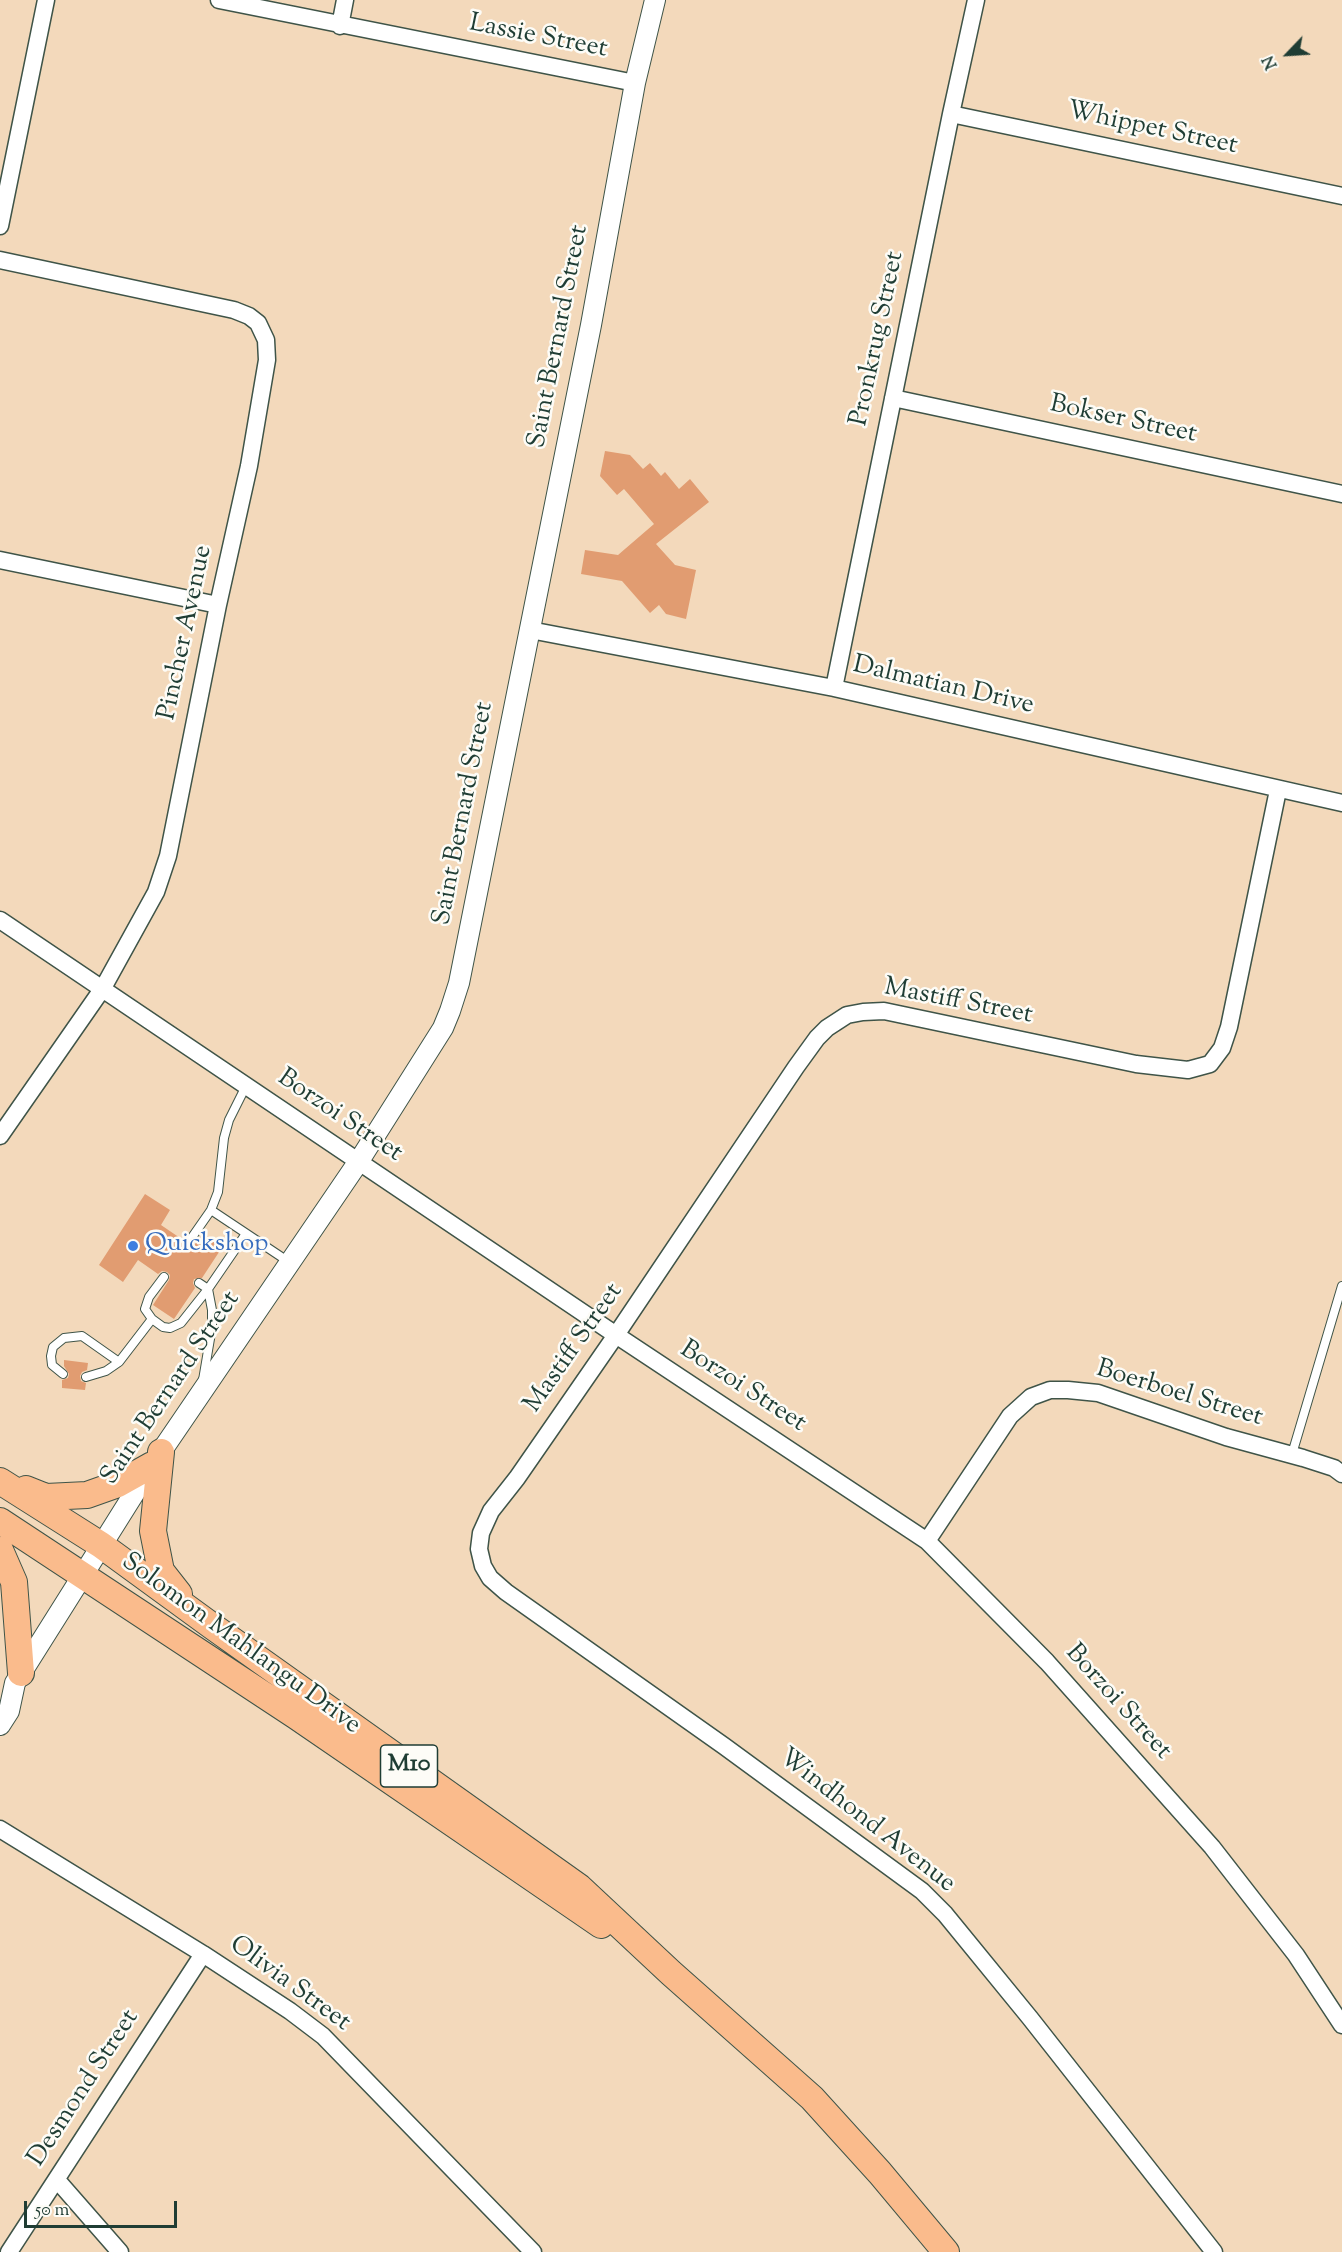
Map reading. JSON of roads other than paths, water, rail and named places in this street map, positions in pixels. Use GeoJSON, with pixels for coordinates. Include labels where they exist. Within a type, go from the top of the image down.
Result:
{"type":"FeatureCollection","features":[{"type":"Feature","properties":{"kind":"main road"},"geometry":{"type":"LineString","coordinates":[[0,1480],[46,1497],[73,1497],[87,1495],[118,1484],[156,1458]]}},
{"type":"Feature","properties":{"kind":"main road"},"geometry":{"type":"LineString","coordinates":[[156,1458],[153,1531],[161,1571],[177,1591],[212,1626]]}},
{"type":"Feature","properties":{"kind":"main road","name":"Solomon Mahlangu Drive"},"geometry":{"type":"LineString","coordinates":[[0,1480],[101,1545],[579,1887],[671,1973],[812,2098],[880,2173],[946,2252]]}},
{"type":"Feature","properties":{"kind":"main road","name":"Solomon Mahlangu Drive"},"geometry":{"type":"LineString","coordinates":[[0,1521],[296,1716],[671,1973]]}},
{"type":"Feature","properties":{"kind":"main road"},"geometry":{"type":"LineString","coordinates":[[0,1550],[14,1582],[12,1682]]}},
{"type":"Feature","properties":{"kind":"street"},"geometry":{"type":"LineString","coordinates":[[0,226],[46,0]]}},
{"type":"Feature","properties":{"kind":"street","name":"Lassie Street"},"geometry":{"type":"LineString","coordinates":[[219,0],[340,26],[635,83]]}},
{"type":"Feature","properties":{"kind":"street"},"geometry":{"type":"LineString","coordinates":[[340,26],[345,0]]}},
{"type":"Feature","properties":{"kind":"street","name":"Saint Bernard Street"},"geometry":{"type":"LineString","coordinates":[[0,1725],[9,1711],[12,1682],[156,1458],[359,1161],[443,1029],[450,1011],[459,983],[591,325],[635,83],[655,0]]}},
{"type":"Feature","properties":{"kind":"street","name":"Pronkrug Street"},"geometry":{"type":"LineString","coordinates":[[834,688],[892,398],[976,0]]}},
{"type":"Feature","properties":{"kind":"street","name":"Whippet Street"},"geometry":{"type":"LineString","coordinates":[[951,114],[1342,196]]}},
{"type":"Feature","properties":{"kind":"street","name":"Pincher Avenue"},"geometry":{"type":"LineString","coordinates":[[0,260],[216,305],[249,316],[258,323],[266,340],[267,360],[249,466],[218,605],[168,856],[156,892],[103,988],[0,1136]]}},
{"type":"Feature","properties":{"kind":"street","name":"Bokser Street"},"geometry":{"type":"LineString","coordinates":[[892,398],[1342,494]]}},
{"type":"Feature","properties":{"kind":"street"},"geometry":{"type":"LineString","coordinates":[[0,560],[218,605]]}},
{"type":"Feature","properties":{"kind":"street","name":"Dalmatian Drive"},"geometry":{"type":"LineString","coordinates":[[530,630],[834,688],[1342,803]]}},
{"type":"Feature","properties":{"kind":"street","name":"Mastiff Street"},"geometry":{"type":"LineString","coordinates":[[479,1549],[481,1533],[491,1510],[517,1478],[817,1038],[827,1028],[848,1015],[884,1011],[1136,1064],[1188,1070],[1210,1064],[1222,1048],[1228,1027],[1278,790]]}},
{"type":"Feature","properties":{"kind":"street","name":"Borzoi Street"},"geometry":{"type":"LineString","coordinates":[[0,920],[616,1335],[927,1541],[1047,1662],[1212,1847],[1296,1955],[1342,2025]]}},
{"type":"Feature","properties":{"kind":"street","name":"Boerboel Street"},"geometry":{"type":"LineString","coordinates":[[927,1541],[1010,1416],[1031,1397],[1050,1390],[1098,1393],[1226,1437],[1292,1454],[1334,1468],[1342,1474]]}},
{"type":"Feature","properties":{"kind":"street","name":"Windhond Avenue"},"geometry":{"type":"LineString","coordinates":[[479,1549],[486,1572],[506,1592],[733,1753],[922,1892],[945,1914],[1030,2018],[1214,2252]]}},
{"type":"Feature","properties":{"kind":"street","name":"Olivia Street"},"geometry":{"type":"LineString","coordinates":[[2,1826],[290,2011],[323,2036],[533,2252]]}},
{"type":"Feature","properties":{"kind":"street","name":"Desmond Street"},"geometry":{"type":"LineString","coordinates":[[9,2252],[202,1954]]}},
{"type":"Feature","properties":{"kind":"street"},"geometry":{"type":"LineString","coordinates":[[57,2180],[120,2252]]}},
{"type":"Feature","properties":{"kind":"lane"},"geometry":{"type":"LineString","coordinates":[[188,1243],[211,1210],[218,1192],[221,1156],[228,1120],[246,1086]]}},
{"type":"Feature","properties":{"kind":"lane"},"geometry":{"type":"LineString","coordinates":[[211,1210],[289,1263]]}},
{"type":"Feature","properties":{"kind":"lane"},"geometry":{"type":"LineString","coordinates":[[164,1277],[146,1304],[146,1313],[164,1327],[176,1326],[188,1316],[245,1235]]}},
{"type":"Feature","properties":{"kind":"lane"},"geometry":{"type":"LineString","coordinates":[[199,1283],[208,1289],[212,1310],[212,1327],[200,1394]]}},
{"type":"Feature","properties":{"kind":"lane"},"geometry":{"type":"LineString","coordinates":[[1292,1454],[1342,1286]]}},
{"type":"Feature","properties":{"kind":"lane"},"geometry":{"type":"LineString","coordinates":[[86,1377],[106,1371],[119,1362],[152,1319]]}},
{"type":"Feature","properties":{"kind":"lane"},"geometry":{"type":"LineString","coordinates":[[63,1374],[52,1365],[51,1356],[53,1347],[64,1338],[81,1336],[119,1362]]}},
{"type":"Feature","properties":{"kind":"place","name":"Quickshop"},"geometry":{"type":"Point","coordinates":[133,1246]}}]}
